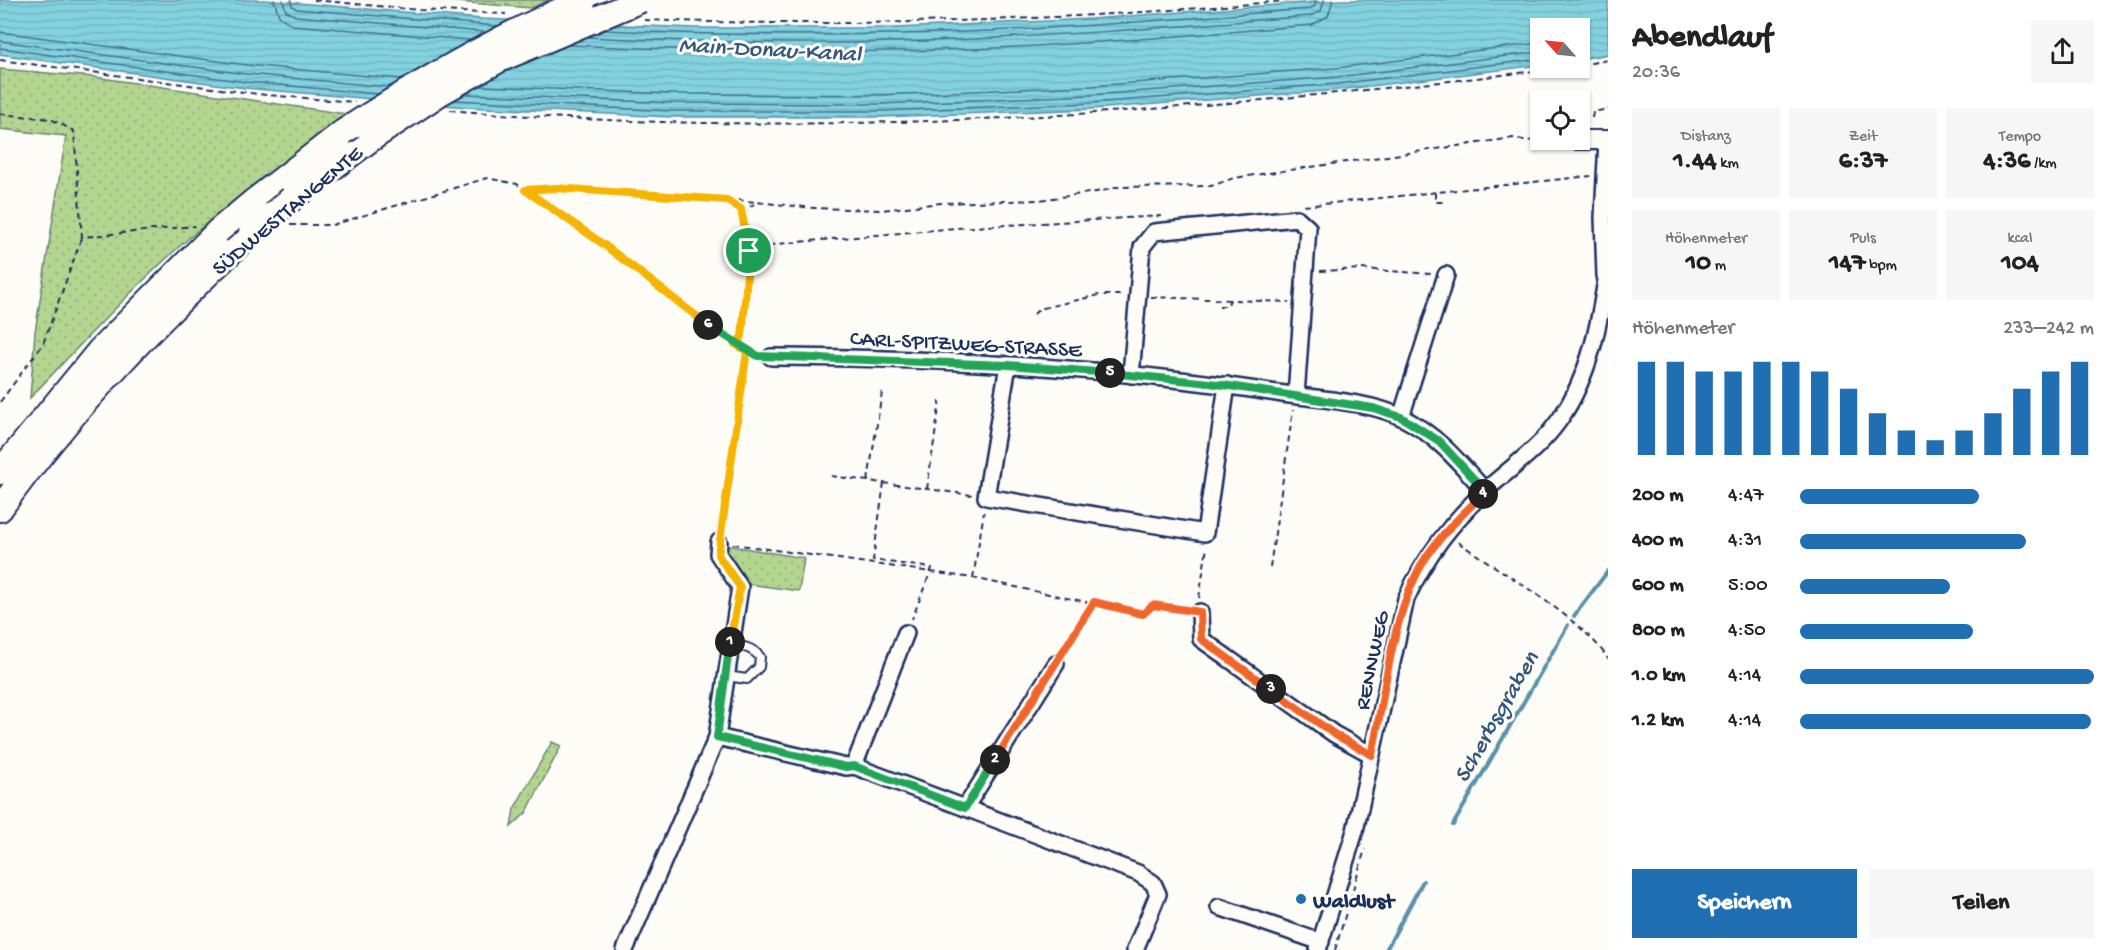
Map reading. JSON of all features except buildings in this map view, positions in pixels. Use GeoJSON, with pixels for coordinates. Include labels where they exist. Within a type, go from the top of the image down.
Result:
{"type":"FeatureCollection","features":[{"type":"Feature","properties":{"kind":"highway","name":"SÜDWESTTANGENTE"},"geometry":{"type":"LineString","coordinates":[[0,509],[114,370],[183,281],[254,201],[343,132],[430,75],[489,44],[584,0]]}},
{"type":"Feature","properties":{"kind":"highway","name":"SÜDWESTTANGENTE"},"geometry":{"type":"LineString","coordinates":[[0,472],[99,351],[183,281],[251,233],[331,168],[440,93],[499,60],[641,10]]}},
{"type":"Feature","properties":{"kind":"street"},"geometry":{"type":"LineString","coordinates":[[1590,140],[1607,140]]}},
{"type":"Feature","properties":{"kind":"street","name":"RENNWEG"},"geometry":{"type":"LineString","coordinates":[[1219,907],[1320,946],[1355,831],[1406,599],[1422,564],[1444,534],[1485,491],[1537,446],[1560,419],[1578,384],[1598,334],[1607,275],[1603,217],[1607,140]]}},
{"type":"Feature","properties":{"kind":"street"},"geometry":{"type":"LineString","coordinates":[[1131,375],[1142,247],[1154,232],[1297,218],[1308,228],[1307,272],[1296,396]]}},
{"type":"Feature","properties":{"kind":"street"},"geometry":{"type":"LineString","coordinates":[[1401,417],[1446,275]]}},
{"type":"Feature","properties":{"kind":"street","name":"CARL-SPITZWEG-STRASSE"},"geometry":{"type":"LineString","coordinates":[[764,357],[1008,365],[1131,375],[1227,385],[1373,408],[1401,417],[1439,441],[1485,491]]}},
{"type":"Feature","properties":{"kind":"street"},"geometry":{"type":"LineString","coordinates":[[1008,365],[986,497],[1205,533],[1227,385]]}},
{"type":"Feature","properties":{"kind":"street"},"geometry":{"type":"LineString","coordinates":[[625,950],[717,737],[740,587],[718,555],[719,542]]}},
{"type":"Feature","properties":{"kind":"street","name":"RENNWEG"},"geometry":{"type":"LineString","coordinates":[[1200,612],[1201,639],[1334,734],[1372,755]]}},
{"type":"Feature","properties":{"kind":"street"},"geometry":{"type":"LineString","coordinates":[[854,766],[906,633]]}},
{"type":"Feature","properties":{"kind":"street"},"geometry":{"type":"LineString","coordinates":[[965,808],[1056,664]]}},
{"type":"Feature","properties":{"kind":"street"},"geometry":{"type":"LineString","coordinates":[[717,737],[846,767],[854,766],[1138,873],[1153,883],[1158,894],[1135,950]]}},
{"type":"Feature","properties":{"kind":"lane"},"geometry":{"type":"LineString","coordinates":[[726,676],[747,679],[759,667],[760,657],[756,652],[749,647],[730,645]]}},
{"type":"Feature","properties":{"kind":"path"},"geometry":{"type":"LineString","coordinates":[[314,0],[419,10],[514,15]]}},
{"type":"Feature","properties":{"kind":"path"},"geometry":{"type":"LineString","coordinates":[[641,10],[768,24],[917,23],[1186,10],[1295,0]]}},
{"type":"Feature","properties":{"kind":"path"},"geometry":{"type":"LineString","coordinates":[[0,60],[266,95],[358,103]]}},
{"type":"Feature","properties":{"kind":"path"},"geometry":{"type":"LineString","coordinates":[[1590,63],[1608,60]]}},
{"type":"Feature","properties":{"kind":"path"},"geometry":{"type":"LineString","coordinates":[[439,110],[687,122],[898,122],[1118,113],[1359,92],[1530,72]]}},
{"type":"Feature","properties":{"kind":"path"},"geometry":{"type":"LineString","coordinates":[[1592,118],[1593,112],[1608,109]]}},
{"type":"Feature","properties":{"kind":"path"},"geometry":{"type":"LineString","coordinates":[[0,114],[51,119],[74,131],[82,237],[43,344],[0,402]]}},
{"type":"Feature","properties":{"kind":"path"},"geometry":{"type":"LineString","coordinates":[[525,190],[555,188],[814,208],[882,210],[950,203],[1024,201],[1103,192],[1116,187],[1211,186],[1234,178],[1399,154],[1513,138],[1530,141]]}},
{"type":"Feature","properties":{"kind":"path"},"geometry":{"type":"LineString","coordinates":[[1299,207],[1598,177]]}},
{"type":"Feature","properties":{"kind":"path"},"geometry":{"type":"LineString","coordinates":[[284,225],[332,225],[487,178],[517,184],[603,244],[735,344],[764,357]]}},
{"type":"Feature","properties":{"kind":"path"},"geometry":{"type":"LineString","coordinates":[[1435,193],[1435,202],[1443,202]]}},
{"type":"Feature","properties":{"kind":"path"},"geometry":{"type":"LineString","coordinates":[[727,200],[741,209],[749,251],[742,337],[735,344]]}},
{"type":"Feature","properties":{"kind":"path"},"geometry":{"type":"LineString","coordinates":[[744,218],[747,209],[757,203]]}},
{"type":"Feature","properties":{"kind":"path"},"geometry":{"type":"LineString","coordinates":[[749,251],[776,244],[934,230],[1169,215]]}},
{"type":"Feature","properties":{"kind":"path"},"geometry":{"type":"LineString","coordinates":[[82,237],[202,226]]}},
{"type":"Feature","properties":{"kind":"path"},"geometry":{"type":"LineString","coordinates":[[1307,272],[1361,269],[1446,275]]}},
{"type":"Feature","properties":{"kind":"path"},"geometry":{"type":"LineString","coordinates":[[1034,314],[1039,309],[1099,295],[1304,303]]}},
{"type":"Feature","properties":{"kind":"path"},"geometry":{"type":"LineString","coordinates":[[1219,306],[1227,306],[1230,300]]}},
{"type":"Feature","properties":{"kind":"path"},"geometry":{"type":"LineString","coordinates":[[747,351],[719,542],[973,578],[1143,614],[1153,605],[1200,612]]}},
{"type":"Feature","properties":{"kind":"path"},"geometry":{"type":"LineString","coordinates":[[868,481],[882,392]]}},
{"type":"Feature","properties":{"kind":"path"},"geometry":{"type":"LineString","coordinates":[[1270,567],[1296,396]]}},
{"type":"Feature","properties":{"kind":"path"},"geometry":{"type":"LineString","coordinates":[[927,489],[940,401]]}},
{"type":"Feature","properties":{"kind":"path"},"geometry":{"type":"LineString","coordinates":[[831,476],[986,497],[973,578]]}},
{"type":"Feature","properties":{"kind":"path"},"geometry":{"type":"LineString","coordinates":[[884,483],[873,560],[932,568],[906,633]]}},
{"type":"Feature","properties":{"kind":"path"},"geometry":{"type":"LineString","coordinates":[[1200,612],[1197,608],[1208,538],[1205,533]]}},
{"type":"Feature","properties":{"kind":"path"},"geometry":{"type":"LineString","coordinates":[[1444,534],[1577,625],[1597,642],[1608,659]]}},
{"type":"Feature","properties":{"kind":"path"},"geometry":{"type":"LineString","coordinates":[[1056,664],[1094,602]]}},
{"type":"Feature","properties":{"kind":"path"},"geometry":{"type":"LineString","coordinates":[[1335,950],[1366,845]]}},
{"type":"Feature","properties":{"kind":"green space"},"geometry":{"type":"Polygon","coordinates":[[[432,0],[549,0],[531,8],[432,0]]]}},
{"type":"Feature","properties":{"kind":"green space"},"geometry":{"type":"Polygon","coordinates":[[[0,69],[94,77],[346,114],[181,245],[85,339],[30,398],[35,332],[66,136],[0,129],[0,69]]]}},
{"type":"Feature","properties":{"kind":"green space"},"geometry":{"type":"Polygon","coordinates":[[[725,545],[804,558],[799,591],[741,583],[724,557],[725,545]]]}},
{"type":"Feature","properties":{"kind":"green space"},"geometry":{"type":"Polygon","coordinates":[[[552,742],[561,746],[526,813],[511,827],[514,809],[552,742]]]}},
{"type":"Feature","properties":{"kind":"water","name":"Main-Donau-Kanal"},"geometry":{"type":"Polygon","coordinates":[[[0,0],[264,0],[482,19],[695,28],[896,28],[1091,19],[1341,0],[1608,0],[1608,54],[1590,57],[1590,18],[1530,18],[1530,66],[1338,90],[1092,109],[882,117],[671,117],[467,107],[245,88],[0,54],[0,0]]]}},
{"type":"Feature","properties":{"kind":"waterway","name":"Scherbsgraben"},"geometry":{"type":"LineString","coordinates":[[1574,616],[1608,571]]}},
{"type":"Feature","properties":{"kind":"waterway","name":"Scherbsgraben"},"geometry":{"type":"LineString","coordinates":[[1453,825],[1568,625]]}},
{"type":"Feature","properties":{"kind":"waterway"},"geometry":{"type":"LineString","coordinates":[[1386,950],[1423,881]]}},
{"type":"Feature","properties":{"kind":"place","name":"Waldlust"},"geometry":{"type":"Point","coordinates":[1301,899]}},
{"type":"Feature","properties":{"kind":"route"},"geometry":{"type":"LineString","coordinates":[[749,251],[741,209],[735,203],[727,200],[555,188],[525,190],[603,244],[689,312],[735,344],[758,356],[1008,365],[1210,383],[1373,408],[1401,417],[1439,441],[1485,491],[1444,534],[1422,564],[1406,599],[1372,755],[1334,734],[1201,639],[1200,612],[1153,605],[1143,614],[1094,602],[965,808],[854,766],[846,767],[717,737],[740,587],[718,555],[747,351],[735,344],[742,337],[747,309],[749,251]]}}]}
